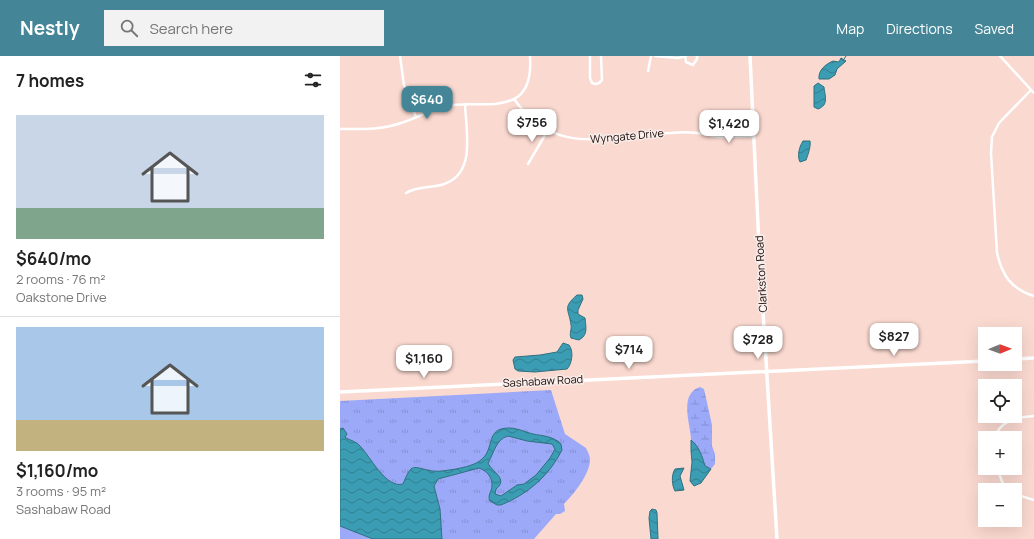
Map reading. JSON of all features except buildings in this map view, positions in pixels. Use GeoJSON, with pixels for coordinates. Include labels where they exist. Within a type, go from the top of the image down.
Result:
{"type":"FeatureCollection","features":[{"type":"Feature","properties":{"kind":"main road","name":"Clarkston Road"},"geometry":{"type":"LineString","coordinates":[[750,56],[766,371],[777,539]]}},
{"type":"Feature","properties":{"kind":"main road"},"geometry":{"type":"LineString","coordinates":[[1022,359],[1034,358]]}},
{"type":"Feature","properties":{"kind":"main road","name":"Sashabaw Road"},"geometry":{"type":"LineString","coordinates":[[340,392],[978,360]]}},
{"type":"Feature","properties":{"kind":"street"},"geometry":{"type":"LineString","coordinates":[[400,56],[404,85],[416,117]]}},
{"type":"Feature","properties":{"kind":"street"},"geometry":{"type":"LineString","coordinates":[[340,129],[378,128],[401,123],[447,106],[497,103],[514,99],[522,92],[528,82],[531,68],[530,56]]}},
{"type":"Feature","properties":{"kind":"street"},"geometry":{"type":"LineString","coordinates":[[590,56],[590,78],[592,83],[596,84],[599,84],[602,80],[601,56]]}},
{"type":"Feature","properties":{"kind":"street"},"geometry":{"type":"LineString","coordinates":[[648,71],[651,56]]}},
{"type":"Feature","properties":{"kind":"street"},"geometry":{"type":"LineString","coordinates":[[655,56],[678,58],[685,56],[686,62],[693,65],[696,63],[697,56]]}},
{"type":"Feature","properties":{"kind":"street"},"geometry":{"type":"LineString","coordinates":[[1000,56],[1034,93]]}},
{"type":"Feature","properties":{"kind":"street"},"geometry":{"type":"LineString","coordinates":[[1031,90],[999,123],[992,137],[991,154],[997,253],[1000,267],[1015,287],[1034,296]]}},
{"type":"Feature","properties":{"kind":"street","name":"Wyngate Drive"},"geometry":{"type":"LineString","coordinates":[[514,99],[526,115],[548,130],[558,135],[586,140],[668,133],[706,134],[719,137],[754,136]]}},
{"type":"Feature","properties":{"kind":"street"},"geometry":{"type":"LineString","coordinates":[[406,194],[418,188],[447,183],[458,176],[462,171],[465,166],[467,152],[464,104]]}},
{"type":"Feature","properties":{"kind":"street","name":"Wyngate Drive"},"geometry":{"type":"LineString","coordinates":[[706,134],[718,131],[753,129]]}},
{"type":"Feature","properties":{"kind":"street"},"geometry":{"type":"LineString","coordinates":[[528,164],[548,130]]}},
{"type":"Feature","properties":{"kind":"street"},"geometry":{"type":"LineString","coordinates":[[999,431],[1003,425],[1014,419],[1034,416]]}},
{"type":"Feature","properties":{"kind":"street"},"geometry":{"type":"LineString","coordinates":[[1022,496],[1034,500]]}},
{"type":"Feature","properties":{"kind":"green space"},"geometry":{"type":"Polygon","coordinates":[[[700,387],[704,389],[712,425],[712,446],[715,454],[715,464],[711,469],[705,466],[700,452],[691,440],[690,434],[687,403],[689,396],[693,391],[700,387]]]}},
{"type":"Feature","properties":{"kind":"green space"},"geometry":{"type":"Polygon","coordinates":[[[551,390],[565,434],[586,448],[590,460],[584,478],[564,504],[565,511],[560,514],[556,514],[534,539],[340,539],[340,401],[551,390]]]}},
{"type":"Feature","properties":{"kind":"water"},"geometry":{"type":"Polygon","coordinates":[[[841,58],[846,61],[837,69],[835,75],[829,79],[819,79],[823,68],[833,61],[839,62],[841,58]]]}},
{"type":"Feature","properties":{"kind":"water"},"geometry":{"type":"Polygon","coordinates":[[[818,83],[824,87],[826,100],[824,105],[818,109],[814,107],[814,86],[818,83]]]}},
{"type":"Feature","properties":{"kind":"water"},"geometry":{"type":"Polygon","coordinates":[[[803,141],[810,141],[810,145],[806,160],[800,162],[799,152],[803,141]]]}},
{"type":"Feature","properties":{"kind":"water"},"geometry":{"type":"Polygon","coordinates":[[[577,295],[582,295],[583,299],[578,310],[578,314],[585,318],[586,328],[584,336],[579,340],[571,338],[568,309],[569,303],[577,295]]]}},
{"type":"Feature","properties":{"kind":"water"},"geometry":{"type":"Polygon","coordinates":[[[563,343],[569,345],[572,351],[571,361],[567,369],[535,372],[518,371],[515,369],[513,360],[515,357],[557,352],[563,343]]]}},
{"type":"Feature","properties":{"kind":"water"},"geometry":{"type":"Polygon","coordinates":[[[343,428],[347,434],[345,437],[346,438],[359,445],[385,477],[391,482],[397,484],[403,484],[409,472],[413,468],[441,471],[470,466],[477,463],[486,455],[493,435],[496,431],[501,429],[515,429],[551,438],[561,444],[562,450],[551,468],[537,483],[529,490],[511,501],[501,505],[497,505],[490,501],[489,497],[492,485],[491,479],[487,473],[479,468],[438,479],[434,486],[440,509],[442,539],[373,539],[340,526],[340,429],[343,428]],[[508,436],[498,443],[488,463],[501,482],[496,489],[495,494],[501,496],[517,485],[524,484],[536,475],[550,458],[555,449],[552,444],[527,441],[508,436]]]}},
{"type":"Feature","properties":{"kind":"water"},"geometry":{"type":"Polygon","coordinates":[[[691,440],[699,449],[705,466],[711,469],[701,483],[694,486],[690,481],[692,462],[691,440]]]}},
{"type":"Feature","properties":{"kind":"water"},"geometry":{"type":"Polygon","coordinates":[[[684,468],[680,476],[684,490],[675,491],[672,480],[674,471],[675,469],[684,468]]]}},
{"type":"Feature","properties":{"kind":"water"},"geometry":{"type":"Polygon","coordinates":[[[652,509],[656,510],[657,513],[658,539],[651,539],[649,518],[650,511],[652,509]]]}}]}
